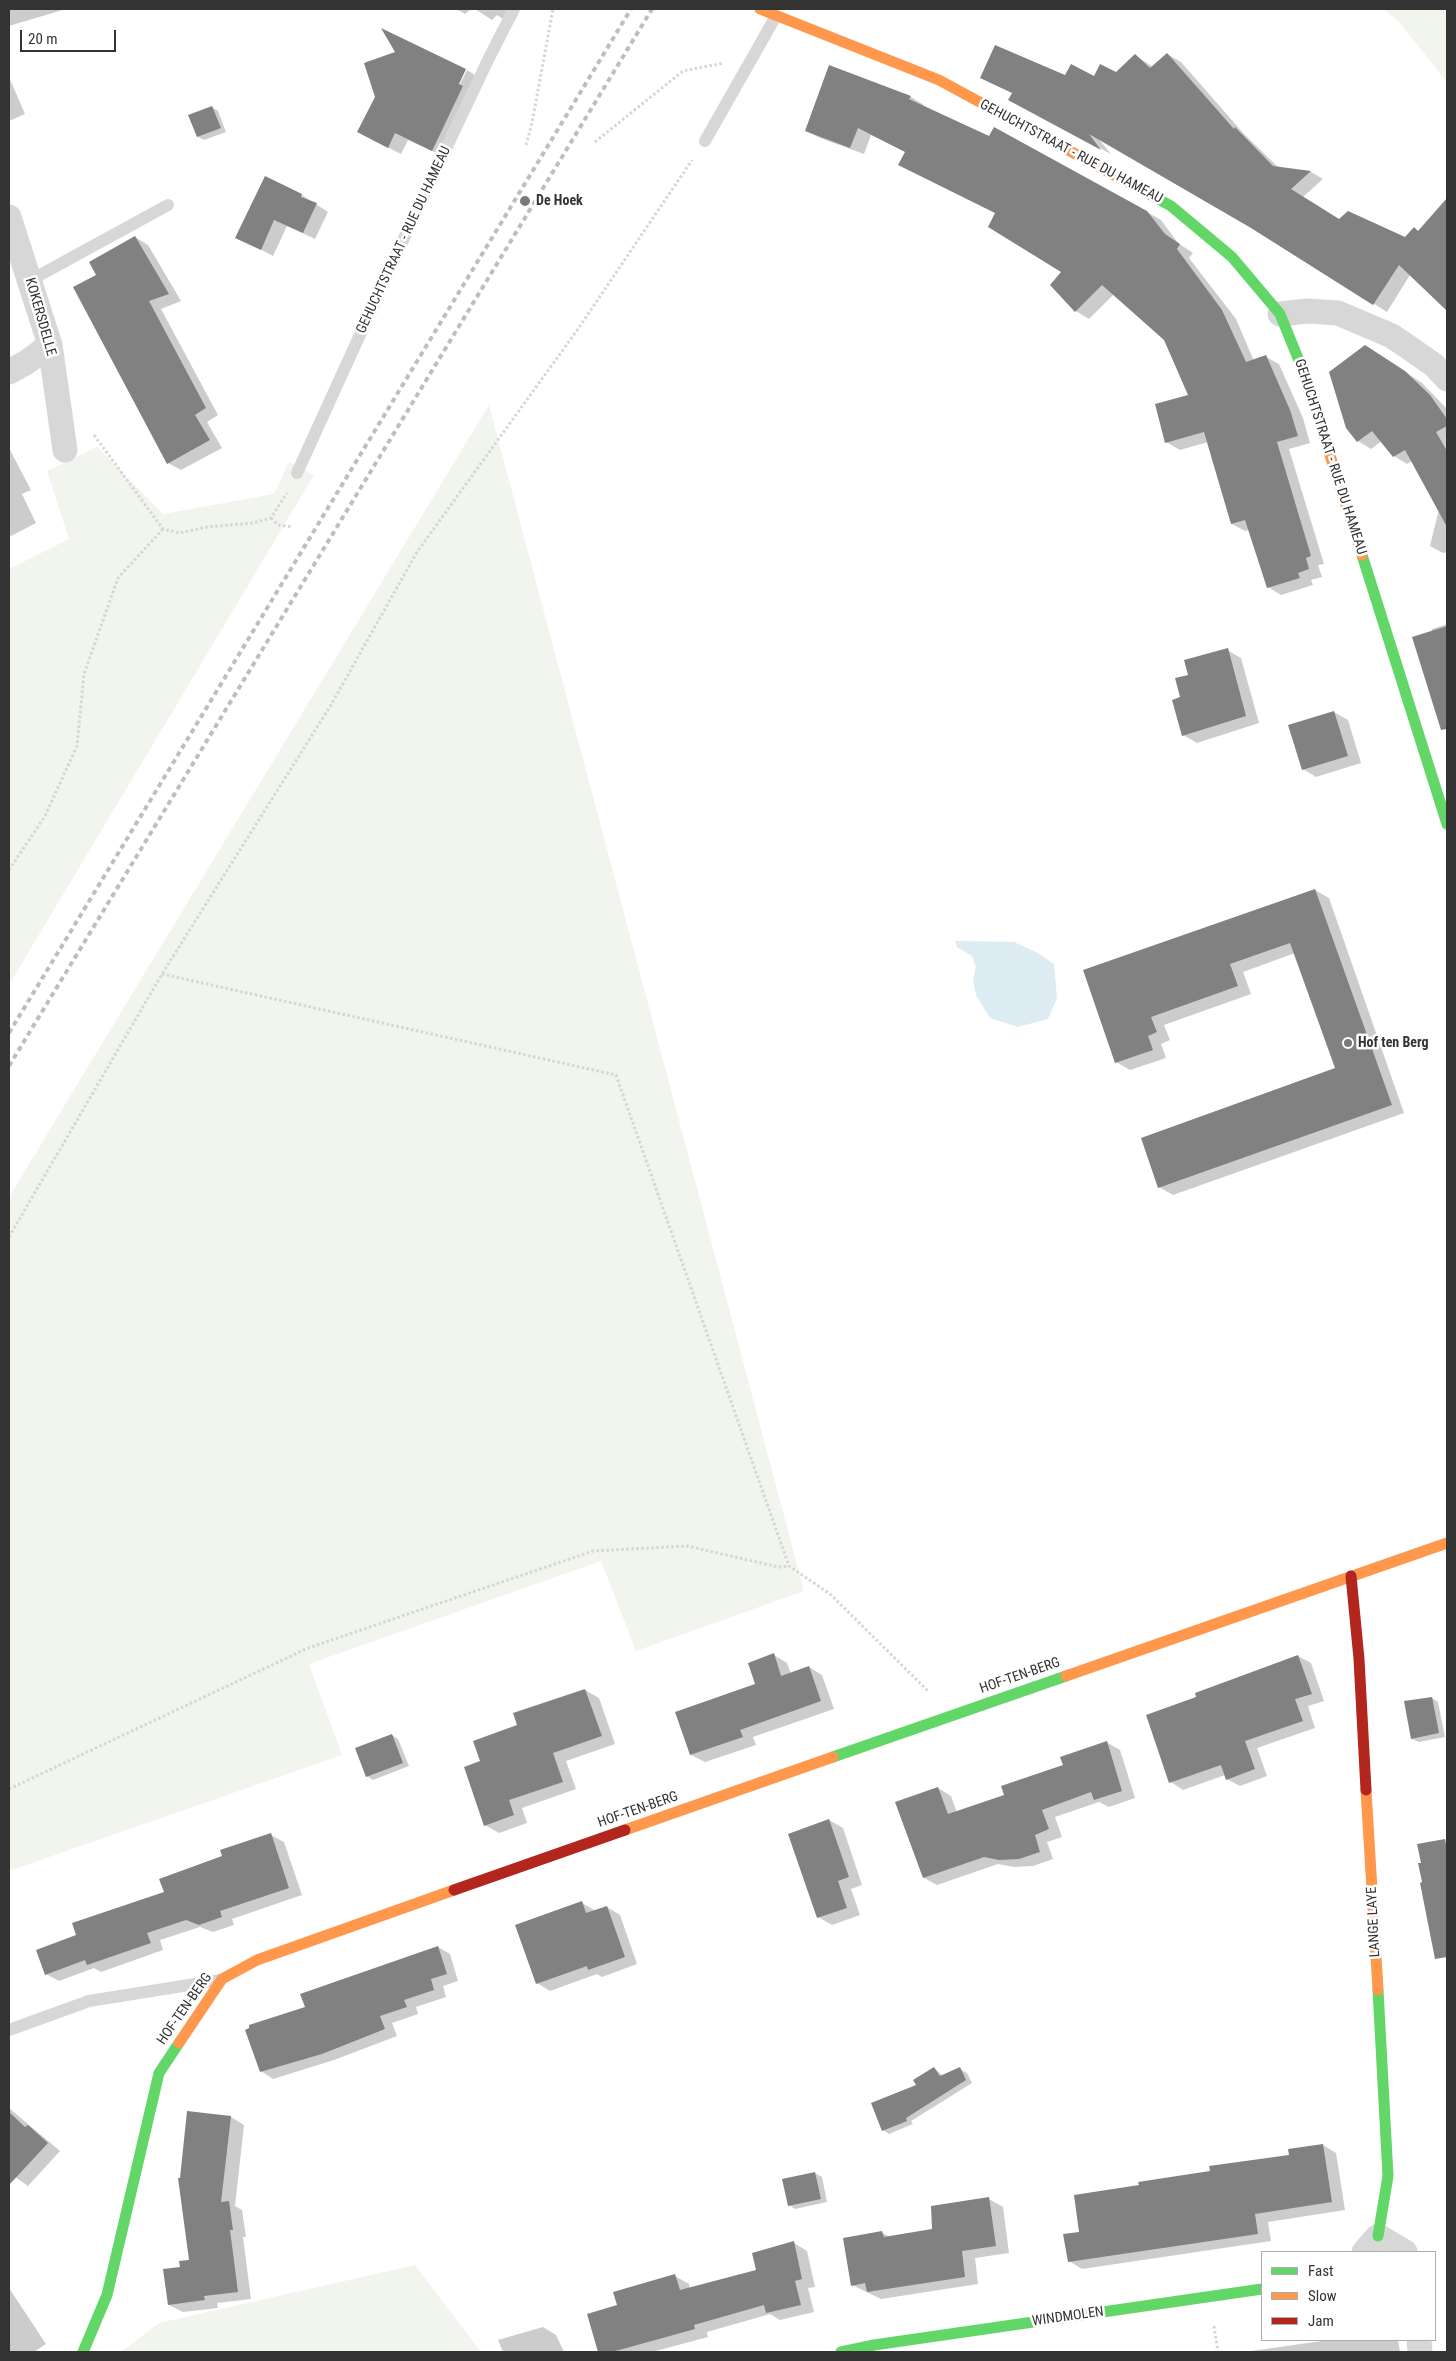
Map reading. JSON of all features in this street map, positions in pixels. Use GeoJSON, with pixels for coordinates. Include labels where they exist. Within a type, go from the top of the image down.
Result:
{"type":"FeatureCollection","features":[{"type":"Feature","properties":{"kind":"street","name":"GEHUCHTSTRAAT - RUE DU HAMEAU"},"geometry":{"type":"LineString","coordinates":[[760,9],[939,80],[1171,206],[1232,257],[1280,314],[1308,382],[1447,824]]}},
{"type":"Feature","properties":{"kind":"street","name":"KOKERSDELLE"},"geometry":{"type":"LineString","coordinates":[[9,217],[50,344],[64,450]]}},
{"type":"Feature","properties":{"kind":"street"},"geometry":{"type":"LineString","coordinates":[[1280,314],[1308,311],[1338,313],[1392,336],[1434,365],[1447,379]]}},
{"type":"Feature","properties":{"kind":"street"},"geometry":{"type":"LineString","coordinates":[[9,372],[27,362],[50,344]]}},
{"type":"Feature","properties":{"kind":"street","name":"HOF-TEN-BERG"},"geometry":{"type":"LineString","coordinates":[[83,2352],[107,2295],[159,2073],[222,1979],[257,1960],[344,1928],[1447,1543]]}},
{"type":"Feature","properties":{"kind":"street","name":"LANGE LAYE"},"geometry":{"type":"LineString","coordinates":[[1352,1576],[1360,1659],[1388,2176],[1371,2244],[1401,2251]]}},
{"type":"Feature","properties":{"kind":"street","name":"WINDMOLEN"},"geometry":{"type":"LineString","coordinates":[[840,2352],[1261,2289]]}},
{"type":"Feature","properties":{"kind":"lane","name":"GEHUCHTSTRAAT - RUE DU HAMEAU"},"geometry":{"type":"LineString","coordinates":[[297,473],[415,214],[514,9]]}},
{"type":"Feature","properties":{"kind":"lane"},"geometry":{"type":"LineString","coordinates":[[705,141],[776,16]]}},
{"type":"Feature","properties":{"kind":"lane"},"geometry":{"type":"LineString","coordinates":[[29,280],[168,206]]}},
{"type":"Feature","properties":{"kind":"lane"},"geometry":{"type":"LineString","coordinates":[[9,2030],[89,2001],[222,1979]]}},
{"type":"Feature","properties":{"kind":"path"},"geometry":{"type":"LineString","coordinates":[[526,145],[532,123],[553,9]]}},
{"type":"Feature","properties":{"kind":"path"},"geometry":{"type":"LineString","coordinates":[[595,142],[683,71],[728,62]]}},
{"type":"Feature","properties":{"kind":"path"},"geometry":{"type":"LineString","coordinates":[[9,1237],[162,974],[331,705],[418,552],[578,330],[705,141]]}},
{"type":"Feature","properties":{"kind":"path"},"geometry":{"type":"LineString","coordinates":[[91,431],[163,529],[178,533],[208,527],[253,523],[271,518],[297,473]]}},
{"type":"Feature","properties":{"kind":"path"},"geometry":{"type":"LineString","coordinates":[[271,518],[278,525],[293,527]]}},
{"type":"Feature","properties":{"kind":"path"},"geometry":{"type":"LineString","coordinates":[[9,870],[45,816],[78,746],[84,674],[118,578],[163,529]]}},
{"type":"Feature","properties":{"kind":"path"},"geometry":{"type":"LineString","coordinates":[[162,974],[616,1075],[789,1566],[830,1594],[952,1716]]}},
{"type":"Feature","properties":{"kind":"path"},"geometry":{"type":"LineString","coordinates":[[9,1790],[308,1648],[593,1551],[686,1546],[779,1567],[789,1566]]}},
{"type":"Feature","properties":{"kind":"shaded area"},"geometry":{"type":"Polygon","coordinates":[[[1384,9],[1447,9],[1447,82],[1399,22],[1384,9]]]}},
{"type":"Feature","properties":{"kind":"shaded area"},"geometry":{"type":"Polygon","coordinates":[[[489,405],[804,1591],[636,1651],[601,1561],[309,1664],[342,1755],[9,1871],[9,1197],[489,405]]]}},
{"type":"Feature","properties":{"kind":"shaded area"},"geometry":{"type":"Polygon","coordinates":[[[97,447],[163,514],[274,494],[289,462],[314,475],[9,985],[9,569],[69,539],[47,471],[97,447]]]}},
{"type":"Feature","properties":{"kind":"shaded area"},"geometry":{"type":"Polygon","coordinates":[[[955,941],[1014,942],[1038,953],[1054,964],[1057,998],[1048,1019],[1018,1027],[990,1018],[976,995],[973,981],[976,967],[972,956],[957,947],[955,941]]]}},
{"type":"Feature","properties":{"kind":"shaded area"},"geometry":{"type":"Polygon","coordinates":[[[415,2265],[481,2352],[121,2352],[159,2323],[415,2265]]]}},
{"type":"Feature","properties":{"kind":"building"},"geometry":{"type":"Polygon","coordinates":[[[381,28],[466,69],[459,84],[463,86],[432,151],[395,133],[388,148],[357,132],[375,97],[364,63],[395,52],[381,28]]]}},
{"type":"Feature","properties":{"kind":"building"},"geometry":{"type":"Polygon","coordinates":[[[995,45],[1065,75],[1071,64],[1094,76],[1100,64],[1116,72],[1135,54],[1150,68],[1167,53],[1234,129],[1235,127],[1273,166],[1311,171],[1291,189],[1339,219],[1348,211],[1405,237],[1414,227],[1418,231],[1447,198],[1447,311],[1399,265],[1373,305],[1251,228],[1089,134],[1101,150],[1008,100],[1012,93],[980,78],[995,45]]]}},
{"type":"Feature","properties":{"kind":"building"},"geometry":{"type":"Polygon","coordinates":[[[829,65],[911,96],[909,99],[989,136],[994,127],[1147,211],[1165,234],[1180,244],[1177,249],[1222,310],[1246,362],[1266,355],[1290,410],[1298,436],[1277,442],[1311,556],[1306,558],[1309,569],[1298,573],[1300,578],[1267,588],[1245,520],[1231,524],[1204,432],[1165,443],[1155,404],[1188,395],[1164,340],[1102,285],[1075,312],[1050,285],[1061,272],[988,227],[995,213],[898,165],[905,152],[858,128],[850,148],[805,131],[829,65]]]}},
{"type":"Feature","properties":{"kind":"building"},"geometry":{"type":"Polygon","coordinates":[[[212,106],[221,128],[197,137],[188,115],[212,106]]]}},
{"type":"Feature","properties":{"kind":"building"},"geometry":{"type":"Polygon","coordinates":[[[265,176],[302,194],[301,197],[317,203],[303,233],[274,220],[261,250],[235,238],[265,176]]]}},
{"type":"Feature","properties":{"kind":"building"},"geometry":{"type":"Polygon","coordinates":[[[135,236],[169,294],[149,301],[206,408],[195,415],[210,440],[167,464],[73,287],[96,275],[89,262],[135,236]]]}},
{"type":"Feature","properties":{"kind":"building"},"geometry":{"type":"Polygon","coordinates":[[[1365,345],[1405,371],[1430,395],[1447,419],[1447,426],[1436,432],[1447,451],[1447,527],[1405,450],[1393,457],[1372,431],[1357,442],[1346,428],[1329,372],[1365,345]]]}},
{"type":"Feature","properties":{"kind":"building"},"geometry":{"type":"Polygon","coordinates":[[[1447,626],[1447,729],[1441,730],[1412,637],[1447,626]]]}},
{"type":"Feature","properties":{"kind":"building"},"geometry":{"type":"Polygon","coordinates":[[[1228,648],[1246,716],[1182,736],[1172,700],[1180,697],[1175,678],[1188,675],[1184,660],[1228,648]]]}},
{"type":"Feature","properties":{"kind":"building"},"geometry":{"type":"Polygon","coordinates":[[[1334,711],[1348,756],[1302,770],[1288,725],[1334,711]]]}},
{"type":"Feature","properties":{"kind":"building","name":"Hof ten Berg"},"geometry":{"type":"Polygon","coordinates":[[[1315,889],[1392,1105],[1158,1188],[1141,1138],[1335,1068],[1290,943],[1230,964],[1238,986],[1151,1017],[1157,1032],[1148,1036],[1153,1050],[1115,1063],[1083,970],[1315,889]]]}},
{"type":"Feature","properties":{"kind":"building"},"geometry":{"type":"Polygon","coordinates":[[[774,1653],[781,1676],[809,1666],[821,1701],[740,1730],[743,1737],[690,1755],[675,1712],[755,1684],[748,1663],[774,1653]]]}},
{"type":"Feature","properties":{"kind":"building"},"geometry":{"type":"Polygon","coordinates":[[[1298,1655],[1312,1694],[1295,1699],[1303,1721],[1245,1741],[1255,1769],[1226,1780],[1221,1765],[1169,1783],[1146,1715],[1196,1697],[1195,1693],[1298,1655]]]}},
{"type":"Feature","properties":{"kind":"building"},"geometry":{"type":"Polygon","coordinates":[[[585,1689],[602,1736],[553,1753],[563,1782],[509,1800],[514,1815],[484,1826],[464,1767],[480,1761],[473,1741],[517,1725],[513,1713],[585,1689]]]}},
{"type":"Feature","properties":{"kind":"building"},"geometry":{"type":"Polygon","coordinates":[[[1432,1697],[1439,1733],[1411,1739],[1404,1701],[1432,1697]]]}},
{"type":"Feature","properties":{"kind":"building"},"geometry":{"type":"Polygon","coordinates":[[[392,1734],[403,1763],[366,1777],[355,1748],[392,1734]]]}},
{"type":"Feature","properties":{"kind":"building"},"geometry":{"type":"Polygon","coordinates":[[[1107,1741],[1122,1791],[1094,1800],[1091,1792],[1042,1810],[1049,1829],[1035,1835],[1040,1852],[1019,1859],[999,1860],[984,1857],[923,1878],[895,1802],[938,1787],[948,1814],[1004,1795],[1001,1786],[1063,1765],[1060,1757],[1107,1741]]]}},
{"type":"Feature","properties":{"kind":"building"},"geometry":{"type":"Polygon","coordinates":[[[829,1819],[849,1877],[838,1881],[847,1908],[817,1918],[788,1834],[829,1819]]]}},
{"type":"Feature","properties":{"kind":"building"},"geometry":{"type":"Polygon","coordinates":[[[271,1833],[289,1888],[220,1911],[222,1917],[199,1925],[186,1920],[147,1933],[151,1943],[87,1965],[85,1960],[45,1975],[36,1950],[76,1935],[72,1923],[164,1892],[159,1879],[222,1856],[220,1850],[271,1833]]]}},
{"type":"Feature","properties":{"kind":"building"},"geometry":{"type":"Polygon","coordinates":[[[1445,1839],[1447,1852],[1447,1957],[1435,1959],[1420,1883],[1422,1882],[1418,1863],[1421,1863],[1417,1844],[1445,1839]]]}},
{"type":"Feature","properties":{"kind":"building"},"geometry":{"type":"Polygon","coordinates":[[[582,1901],[586,1913],[607,1906],[625,1957],[588,1970],[587,1966],[536,1984],[515,1925],[582,1901]]]}},
{"type":"Feature","properties":{"kind":"building"},"geometry":{"type":"Polygon","coordinates":[[[438,1946],[447,1974],[431,1979],[434,1990],[404,2000],[407,2007],[380,2016],[385,2029],[322,2054],[260,2072],[245,2030],[249,2028],[249,2025],[305,2007],[300,1994],[438,1946]]]}},
{"type":"Feature","properties":{"kind":"building"},"geometry":{"type":"Polygon","coordinates":[[[934,2067],[940,2076],[960,2067],[966,2080],[906,2118],[907,2121],[882,2131],[871,2103],[916,2085],[913,2080],[934,2067]]]}},
{"type":"Feature","properties":{"kind":"building"},"geometry":{"type":"Polygon","coordinates":[[[187,2111],[231,2116],[221,2202],[229,2201],[233,2230],[230,2230],[238,2292],[204,2296],[205,2300],[168,2305],[163,2269],[180,2267],[179,2261],[189,2260],[178,2178],[180,2178],[187,2111]]]}},
{"type":"Feature","properties":{"kind":"building"},"geometry":{"type":"Polygon","coordinates":[[[9,2112],[25,2127],[28,2125],[48,2143],[9,2185],[9,2112]]]}},
{"type":"Feature","properties":{"kind":"building"},"geometry":{"type":"Polygon","coordinates":[[[1323,2144],[1332,2202],[1255,2214],[1258,2234],[1068,2262],[1063,2234],[1079,2232],[1074,2195],[1139,2185],[1138,2182],[1210,2171],[1209,2166],[1289,2155],[1288,2149],[1323,2144]]]}},
{"type":"Feature","properties":{"kind":"building"},"geometry":{"type":"Polygon","coordinates":[[[815,2172],[821,2199],[788,2206],[782,2179],[815,2172]]]}},
{"type":"Feature","properties":{"kind":"building"},"geometry":{"type":"Polygon","coordinates":[[[989,2197],[996,2246],[962,2251],[965,2277],[867,2292],[865,2283],[851,2286],[843,2238],[882,2231],[884,2237],[932,2229],[931,2206],[989,2197]]]}},
{"type":"Feature","properties":{"kind":"building"},"geometry":{"type":"Polygon","coordinates":[[[794,2241],[802,2279],[795,2281],[801,2305],[766,2313],[764,2305],[694,2325],[695,2329],[612,2352],[598,2352],[587,2314],[617,2305],[613,2292],[675,2274],[680,2290],[756,2270],[752,2253],[794,2241]]]}},
{"type":"Feature","properties":{"kind":"railway"},"geometry":{"type":"LineString","coordinates":[[9,1033],[631,9]]}},
{"type":"Feature","properties":{"kind":"railway"},"geometry":{"type":"LineString","coordinates":[[9,1066],[652,9]]}},
{"type":"Feature","properties":{"kind":"traffic: fast"},"geometry":{"type":"LineString","coordinates":[[1127,182],[1171,206],[1232,257],[1280,314],[1302,368]]}},
{"type":"Feature","properties":{"kind":"traffic: fast"},"geometry":{"type":"LineString","coordinates":[[1362,555],[1447,824]]}},
{"type":"Feature","properties":{"kind":"traffic: fast"},"geometry":{"type":"LineString","coordinates":[[833,1757],[1066,1676]]}},
{"type":"Feature","properties":{"kind":"traffic: fast"},"geometry":{"type":"LineString","coordinates":[[1378,1990],[1388,2176],[1378,2236]]}},
{"type":"Feature","properties":{"kind":"traffic: fast"},"geometry":{"type":"LineString","coordinates":[[83,2352],[107,2295],[159,2073],[179,2043]]}},
{"type":"Feature","properties":{"kind":"traffic: fast"},"geometry":{"type":"LineString","coordinates":[[841,2352],[874,2345],[1261,2289]]}},
{"type":"Feature","properties":{"kind":"traffic: slow"},"geometry":{"type":"LineString","coordinates":[[760,9],[939,80],[1127,182]]}},
{"type":"Feature","properties":{"kind":"traffic: slow"},"geometry":{"type":"LineString","coordinates":[[1302,368],[1362,555]]}},
{"type":"Feature","properties":{"kind":"traffic: slow"},"geometry":{"type":"LineString","coordinates":[[1066,1676],[1447,1543]]}},
{"type":"Feature","properties":{"kind":"traffic: slow"},"geometry":{"type":"LineString","coordinates":[[625,1830],[833,1757]]}},
{"type":"Feature","properties":{"kind":"traffic: slow"},"geometry":{"type":"LineString","coordinates":[[1366,1790],[1378,1990]]}},
{"type":"Feature","properties":{"kind":"traffic: slow"},"geometry":{"type":"LineString","coordinates":[[179,2043],[222,1979],[257,1960],[454,1890]]}},
{"type":"Feature","properties":{"kind":"traffic: jam"},"geometry":{"type":"LineString","coordinates":[[1351,1576],[1359,1659],[1366,1790]]}},
{"type":"Feature","properties":{"kind":"traffic: jam"},"geometry":{"type":"LineString","coordinates":[[454,1890],[625,1830]]}},
{"type":"Feature","properties":{"kind":"place","name":"De Hoek"},"geometry":{"type":"Point","coordinates":[525,201]}},
{"type":"Feature","properties":{"kind":"place","name":"Hof ten Berg"},"geometry":{"type":"Point","coordinates":[1348,1043]}}]}
